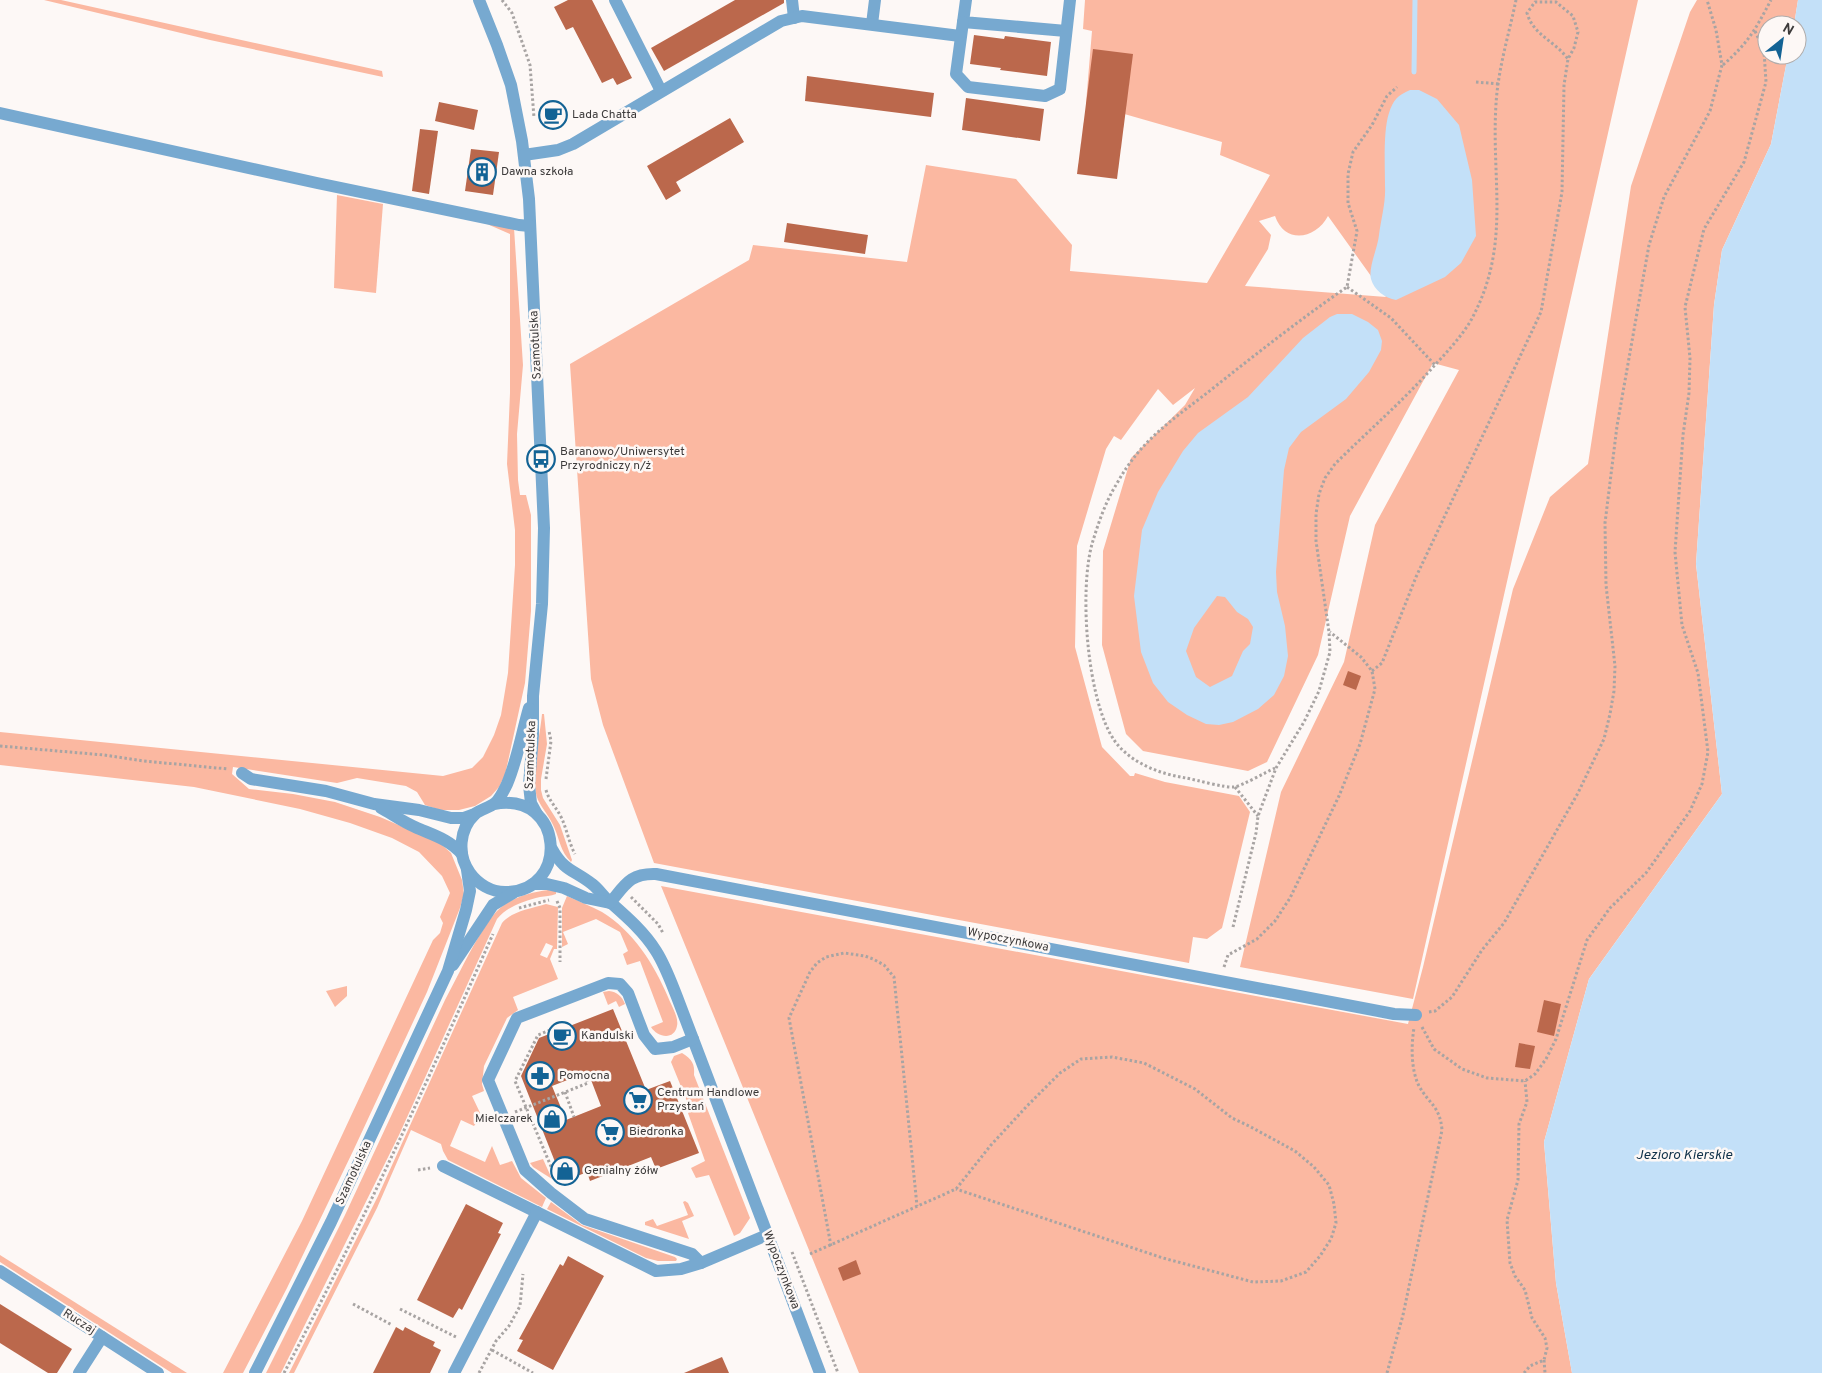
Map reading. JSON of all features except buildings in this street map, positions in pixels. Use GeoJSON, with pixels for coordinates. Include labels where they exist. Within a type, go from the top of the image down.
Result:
{"type":"FeatureCollection","features":[{"type":"Feature","properties":{"kind":"street","name":"Szamotulska"},"geometry":{"type":"LineString","coordinates":[[480,0],[511,85],[524,155],[530,226],[544,528],[542,604],[533,696],[533,735],[529,794],[537,814]]}},
{"type":"Feature","properties":{"kind":"street"},"geometry":{"type":"LineString","coordinates":[[615,0],[661,91]]}},
{"type":"Feature","properties":{"kind":"street"},"geometry":{"type":"LineString","coordinates":[[792,0],[794,18]]}},
{"type":"Feature","properties":{"kind":"street"},"geometry":{"type":"LineString","coordinates":[[872,24],[875,0]]}},
{"type":"Feature","properties":{"kind":"street"},"geometry":{"type":"LineString","coordinates":[[966,0],[956,74],[968,87],[1045,96],[1060,89],[1070,0]]}},
{"type":"Feature","properties":{"kind":"street"},"geometry":{"type":"LineString","coordinates":[[524,155],[568,147],[781,21],[802,16],[960,36]]}},
{"type":"Feature","properties":{"kind":"street"},"geometry":{"type":"LineString","coordinates":[[963,22],[1066,31]]}},
{"type":"Feature","properties":{"kind":"street"},"geometry":{"type":"LineString","coordinates":[[0,112],[317,184],[530,226]]}},
{"type":"Feature","properties":{"kind":"street","name":"Szamotulska"},"geometry":{"type":"LineString","coordinates":[[494,804],[503,792],[511,773],[520,735],[533,696]]}},
{"type":"Feature","properties":{"kind":"street"},"geometry":{"type":"LineString","coordinates":[[242,773],[251,779],[326,791],[374,804],[419,810],[451,818],[464,818],[494,804],[512,802],[529,808],[537,814],[546,826],[552,849],[544,872],[533,884],[519,891],[502,892],[479,883],[467,870],[462,854],[462,842],[465,829],[475,814]]}},
{"type":"Feature","properties":{"kind":"street"},"geometry":{"type":"LineString","coordinates":[[374,804],[414,827],[444,839],[462,854]]}},
{"type":"Feature","properties":{"kind":"street","name":"Wypoczynkowa"},"geometry":{"type":"LineString","coordinates":[[552,849],[558,862],[593,884],[610,903],[641,931],[656,952],[677,997],[820,1373]]}},
{"type":"Feature","properties":{"kind":"street","name":"Szamotulska"},"geometry":{"type":"LineString","coordinates":[[255,1373],[331,1222],[448,971],[470,890],[467,870]]}},
{"type":"Feature","properties":{"kind":"street","name":"Wypoczynkowa"},"geometry":{"type":"LineString","coordinates":[[610,903],[632,878],[640,875],[656,874],[1385,1012],[1416,1015]]}},
{"type":"Feature","properties":{"kind":"street","name":"Wypoczynkowa"},"geometry":{"type":"LineString","coordinates":[[533,884],[547,884],[564,888],[586,898],[610,903]]}},
{"type":"Feature","properties":{"kind":"street","name":"Szamotulska"},"geometry":{"type":"LineString","coordinates":[[448,971],[493,906],[505,897],[519,891]]}},
{"type":"Feature","properties":{"kind":"street"},"geometry":{"type":"LineString","coordinates":[[693,1039],[672,1047],[656,1049],[644,1035],[628,993],[620,984],[608,983],[517,1018],[488,1080],[526,1170],[551,1193],[585,1219],[692,1254],[701,1263]]}},
{"type":"Feature","properties":{"kind":"street"},"geometry":{"type":"LineString","coordinates":[[443,1166],[656,1272],[681,1270],[767,1235]]}},
{"type":"Feature","properties":{"kind":"street"},"geometry":{"type":"LineString","coordinates":[[454,1373],[537,1212]]}},
{"type":"Feature","properties":{"kind":"street","name":"Ruczaj"},"geometry":{"type":"LineString","coordinates":[[0,1271],[158,1373]]}},
{"type":"Feature","properties":{"kind":"street"},"geometry":{"type":"LineString","coordinates":[[79,1373],[102,1337]]}},
{"type":"Feature","properties":{"kind":"path"},"geometry":{"type":"LineString","coordinates":[[502,0],[512,13],[530,65],[534,124]]}},
{"type":"Feature","properties":{"kind":"path"},"geometry":{"type":"LineString","coordinates":[[1233,927],[1256,833],[1258,816],[1276,768],[1304,722],[1319,691],[1330,652],[1330,632],[1316,541],[1316,514],[1319,494],[1325,478],[1335,464],[1390,412],[1456,342],[1469,323],[1489,276],[1498,225],[1495,140],[1496,102],[1498,84],[1516,0]]}},
{"type":"Feature","properties":{"kind":"path"},"geometry":{"type":"LineString","coordinates":[[1416,1015],[1435,1011],[1452,997],[1482,950],[1504,923],[1578,794],[1604,739],[1613,699],[1615,666],[1606,585],[1606,523],[1616,426],[1649,245],[1664,198],[1710,111],[1722,65],[1716,30],[1707,0]]}},
{"type":"Feature","properties":{"kind":"path"},"geometry":{"type":"LineString","coordinates":[[1722,65],[1742,48],[1755,32],[1771,0]]}},
{"type":"Feature","properties":{"kind":"path"},"geometry":{"type":"LineString","coordinates":[[1372,671],[1382,663],[1416,577],[1541,312],[1562,192],[1564,85],[1568,60],[1574,48],[1578,32],[1573,16],[1556,2],[1535,2],[1527,13],[1530,24],[1561,49],[1568,60]]}},
{"type":"Feature","properties":{"kind":"path"},"geometry":{"type":"LineString","coordinates":[[1416,1015],[1434,1050],[1462,1069],[1488,1078],[1525,1081],[1535,1074],[1556,1038],[1587,940],[1610,908],[1646,873],[1690,811],[1702,784],[1708,752],[1698,673],[1682,625],[1675,552],[1683,436],[1689,392],[1690,358],[1686,307],[1704,229],[1744,162],[1766,82],[1764,51],[1755,32]]}},
{"type":"Feature","properties":{"kind":"path"},"geometry":{"type":"LineString","coordinates":[[1476,82],[1498,84]]}},
{"type":"Feature","properties":{"kind":"path"},"geometry":{"type":"LineString","coordinates":[[1276,768],[1235,787],[1167,775],[1135,760],[1114,741],[1098,701],[1089,660],[1087,586],[1092,545],[1114,487],[1142,446],[1167,423],[1212,390],[1308,313],[1347,287],[1357,231],[1348,203],[1348,174],[1353,152],[1372,125],[1387,96],[1397,87]]}},
{"type":"Feature","properties":{"kind":"path"},"geometry":{"type":"LineString","coordinates":[[1347,287],[1391,318],[1435,365]]}},
{"type":"Feature","properties":{"kind":"path"},"geometry":{"type":"LineString","coordinates":[[1228,954],[1257,940],[1275,921],[1290,898],[1339,796],[1360,744],[1374,689],[1372,671],[1362,657],[1330,632]]}},
{"type":"Feature","properties":{"kind":"path"},"geometry":{"type":"LineString","coordinates":[[0,746],[104,755],[234,770],[242,773]]}},
{"type":"Feature","properties":{"kind":"path"},"geometry":{"type":"LineString","coordinates":[[1235,787],[1258,816]]}},
{"type":"Feature","properties":{"kind":"path"},"geometry":{"type":"LineString","coordinates":[[515,909],[552,899],[558,902],[560,908],[560,962]]}},
{"type":"Feature","properties":{"kind":"path"},"geometry":{"type":"LineString","coordinates":[[284,1373],[432,1073],[494,932]]}},
{"type":"Feature","properties":{"kind":"path"},"geometry":{"type":"LineString","coordinates":[[831,1246],[789,1018],[810,972],[817,963],[826,957],[844,953],[865,956],[884,966],[894,977],[917,1206]]}},
{"type":"Feature","properties":{"kind":"path"},"geometry":{"type":"LineString","coordinates":[[1387,1373],[1403,1315],[1442,1130],[1441,1119],[1435,1105],[1420,1088],[1415,1077],[1412,1037],[1416,1015]]}},
{"type":"Feature","properties":{"kind":"path"},"geometry":{"type":"LineString","coordinates":[[551,1193],[558,1183],[515,1081],[534,1039],[538,1035],[565,1024]]}},
{"type":"Feature","properties":{"kind":"path"},"geometry":{"type":"LineString","coordinates":[[810,1254],[956,1189],[990,1145],[1060,1073],[1081,1059],[1112,1057],[1144,1063],[1195,1089],[1232,1118],[1295,1151],[1314,1167],[1329,1185],[1336,1223],[1331,1239],[1306,1272],[1281,1281],[1252,1282],[1163,1258],[956,1189]]}},
{"type":"Feature","properties":{"kind":"path"},"geometry":{"type":"LineString","coordinates":[[503,1116],[588,1083],[584,1073]]}},
{"type":"Feature","properties":{"kind":"path"},"geometry":{"type":"LineString","coordinates":[[1525,1081],[1527,1102],[1519,1124],[1518,1180],[1507,1220],[1510,1263],[1515,1276],[1525,1290],[1532,1318],[1545,1338],[1548,1348],[1544,1360],[1546,1373]]}},
{"type":"Feature","properties":{"kind":"path"},"geometry":{"type":"LineString","coordinates":[[565,1092],[574,1117]]}},
{"type":"Feature","properties":{"kind":"path"},"geometry":{"type":"LineString","coordinates":[[540,1143],[547,1140]]}},
{"type":"Feature","properties":{"kind":"path"},"geometry":{"type":"LineString","coordinates":[[480,1373],[496,1341],[509,1326],[520,1306],[523,1272]]}},
{"type":"Feature","properties":{"kind":"path"},"geometry":{"type":"LineString","coordinates":[[353,1304],[392,1324]]}},
{"type":"Feature","properties":{"kind":"path"},"geometry":{"type":"LineString","coordinates":[[400,1309],[469,1344]]}},
{"type":"Feature","properties":{"kind":"path"},"geometry":{"type":"LineString","coordinates":[[492,1350],[533,1373]]}},
{"type":"Feature","properties":{"kind":"path"},"geometry":{"type":"LineString","coordinates":[[1524,1373],[1530,1366],[1544,1360]]}},
{"type":"Feature","properties":{"kind":"shaded area"},"geometry":{"type":"Polygon","coordinates":[[[44,0],[61,0],[382,71],[383,77],[210,40],[44,0]]]}},
{"type":"Feature","properties":{"kind":"shaded area"},"geometry":{"type":"Polygon","coordinates":[[[1085,0],[1638,0],[1413,999],[1240,967],[1281,792],[1344,662],[1375,525],[1459,370],[1433,363],[1350,516],[1318,655],[1267,762],[1248,771],[1143,751],[1126,734],[1102,645],[1103,551],[1131,458],[1185,405],[1195,388],[1173,405],[1158,389],[1121,440],[1114,436],[1106,449],[1077,546],[1075,647],[1102,747],[1130,776],[1134,776],[1135,773],[1165,782],[1239,796],[1250,812],[1222,928],[1207,939],[1193,937],[1189,963],[654,863],[603,725],[591,679],[570,364],[749,260],[753,245],[907,262],[926,165],[1016,179],[1072,245],[1070,271],[1207,283],[1270,175],[1220,155],[1222,142],[1086,103],[1092,31],[1083,29],[1085,0]],[[1275,216],[1259,221],[1271,235],[1268,249],[1245,286],[1386,297],[1328,216],[1323,224],[1309,234],[1293,235],[1280,225],[1275,216]]]}},
{"type":"Feature","properties":{"kind":"shaded area"},"geometry":{"type":"Polygon","coordinates":[[[1697,0],[1798,0],[1796,15],[1757,15],[1757,65],[1786,65],[1771,144],[1722,250],[1714,305],[1696,564],[1722,794],[1589,979],[1544,1142],[1556,1283],[1572,1373],[859,1373],[661,886],[1408,1024],[1513,589],[1550,497],[1588,464],[1631,186],[1690,12],[1697,0]]]}},
{"type":"Feature","properties":{"kind":"shaded area"},"geometry":{"type":"Polygon","coordinates":[[[337,195],[383,204],[376,293],[334,288],[337,195]]]}},
{"type":"Feature","properties":{"kind":"shaded area"},"geometry":{"type":"Polygon","coordinates":[[[487,224],[514,228],[523,365],[517,434],[518,480],[520,495],[526,495],[531,515],[531,611],[525,683],[505,775],[499,787],[491,796],[475,806],[459,810],[440,810],[425,805],[417,792],[406,786],[357,778],[337,783],[233,767],[232,774],[249,789],[293,794],[335,802],[380,817],[440,843],[451,853],[462,880],[464,894],[427,992],[287,1288],[243,1373],[223,1373],[302,1221],[433,940],[440,933],[443,923],[440,917],[450,893],[442,876],[419,852],[392,838],[350,823],[300,809],[194,787],[0,765],[0,732],[443,776],[472,768],[483,757],[501,715],[508,673],[515,565],[515,530],[507,464],[510,393],[510,234],[487,224]]]}},
{"type":"Feature","properties":{"kind":"shaded area"},"geometry":{"type":"Polygon","coordinates":[[[542,714],[544,714],[547,744],[541,790],[543,798],[560,825],[572,860],[571,862],[562,850],[552,823],[538,800],[536,792],[535,770],[542,714]]]}},
{"type":"Feature","properties":{"kind":"shaded area"},"geometry":{"type":"Polygon","coordinates":[[[548,890],[556,891],[556,894],[517,905],[501,914],[497,919],[399,1135],[281,1373],[266,1373],[345,1215],[445,1000],[480,935],[496,912],[504,905],[525,895],[548,890]]]}},
{"type":"Feature","properties":{"kind":"shaded area"},"geometry":{"type":"Polygon","coordinates":[[[567,896],[602,912],[623,929],[641,949],[656,972],[676,1015],[677,1026],[673,1034],[669,1036],[661,1035],[651,1027],[663,1022],[640,961],[627,965],[623,954],[628,951],[620,932],[596,919],[563,932],[568,944],[562,947],[562,908],[567,896]]]}},
{"type":"Feature","properties":{"kind":"shaded area"},"geometry":{"type":"Polygon","coordinates":[[[546,904],[558,907],[557,949],[554,949],[550,959],[558,979],[513,997],[518,1010],[507,1018],[484,1066],[482,1084],[484,1091],[472,1096],[483,1119],[474,1126],[461,1120],[450,1146],[485,1162],[492,1146],[500,1165],[512,1161],[521,1178],[546,1198],[542,1207],[448,1160],[441,1144],[411,1130],[377,1208],[294,1373],[289,1373],[378,1196],[502,923],[516,913],[546,904]],[[546,943],[540,955],[547,958],[553,946],[546,943]]]}},
{"type":"Feature","properties":{"kind":"shaded area"},"geometry":{"type":"Polygon","coordinates":[[[347,986],[347,996],[335,1007],[326,991],[347,986]]]}},
{"type":"Feature","properties":{"kind":"shaded area"},"geometry":{"type":"Polygon","coordinates":[[[609,991],[619,995],[625,1004],[619,1007],[616,1001],[608,1005],[603,992],[609,991]]]}},
{"type":"Feature","properties":{"kind":"shaded area"},"geometry":{"type":"Polygon","coordinates":[[[682,1053],[688,1057],[693,1065],[694,1075],[750,1218],[740,1233],[734,1236],[709,1175],[696,1178],[691,1168],[705,1161],[688,1113],[691,1111],[671,1062],[674,1056],[682,1053]]]}},
{"type":"Feature","properties":{"kind":"shaded area"},"geometry":{"type":"Polygon","coordinates":[[[543,1159],[552,1179],[530,1163],[543,1159]]]}},
{"type":"Feature","properties":{"kind":"shaded area"},"geometry":{"type":"Polygon","coordinates":[[[551,1202],[582,1225],[677,1259],[676,1261],[658,1261],[646,1258],[547,1209],[551,1202]]]}},
{"type":"Feature","properties":{"kind":"shaded area"},"geometry":{"type":"Polygon","coordinates":[[[683,1202],[688,1203],[694,1216],[682,1221],[689,1239],[645,1225],[645,1222],[653,1219],[657,1226],[688,1215],[683,1202]]]}},
{"type":"Feature","properties":{"kind":"shaded area"},"geometry":{"type":"Polygon","coordinates":[[[0,1255],[187,1373],[172,1373],[0,1262],[0,1255]]]}},
{"type":"Feature","properties":{"kind":"water","name":"Jezioro Kierskie"},"geometry":{"type":"Polygon","coordinates":[[[1798,0],[1822,0],[1822,1373],[1572,1373],[1556,1283],[1544,1142],[1589,979],[1722,794],[1696,564],[1714,305],[1722,250],[1771,144],[1786,65],[1807,65],[1807,15],[1796,15],[1798,0]]]}},
{"type":"Feature","properties":{"kind":"water"},"geometry":{"type":"Polygon","coordinates":[[[1410,90],[1419,90],[1437,99],[1459,125],[1472,180],[1476,236],[1461,263],[1445,277],[1396,300],[1377,290],[1372,283],[1370,274],[1385,198],[1387,121],[1394,101],[1410,90]]]}},
{"type":"Feature","properties":{"kind":"water"},"geometry":{"type":"Polygon","coordinates":[[[1337,314],[1352,314],[1368,322],[1378,330],[1382,341],[1381,350],[1369,372],[1346,399],[1301,432],[1289,448],[1284,470],[1276,572],[1277,592],[1285,626],[1288,656],[1284,676],[1274,695],[1258,709],[1233,722],[1219,725],[1206,724],[1187,715],[1168,702],[1153,683],[1141,652],[1134,596],[1142,530],[1158,492],[1183,451],[1198,433],[1248,397],[1303,338],[1330,317],[1337,314]],[[1217,596],[1194,628],[1186,651],[1196,677],[1210,687],[1232,676],[1243,651],[1250,644],[1253,627],[1248,619],[1237,612],[1225,597],[1217,596]]]}},
{"type":"Feature","properties":{"kind":"waterway"},"geometry":{"type":"LineString","coordinates":[[1414,72],[1415,0]]}},
{"type":"Feature","properties":{"kind":"place","name":"Lada Chatta"},"geometry":{"type":"Point","coordinates":[553,115]}},
{"type":"Feature","properties":{"kind":"place","name":"Dawna szkoła"},"geometry":{"type":"Point","coordinates":[482,172]}},
{"type":"Feature","properties":{"kind":"place","name":"Baranowo/Uniwersytet Przyrodniczy n/ż"},"geometry":{"type":"Point","coordinates":[541,459]}},
{"type":"Feature","properties":{"kind":"place","name":"Kandulski"},"geometry":{"type":"Point","coordinates":[562,1036]}},
{"type":"Feature","properties":{"kind":"place","name":"Pomocna"},"geometry":{"type":"Point","coordinates":[540,1076]}},
{"type":"Feature","properties":{"kind":"place","name":"Centrum Handlowe Przystań"},"geometry":{"type":"Point","coordinates":[638,1100]}},
{"type":"Feature","properties":{"kind":"place","name":"Mielczarek"},"geometry":{"type":"Point","coordinates":[552,1119]}},
{"type":"Feature","properties":{"kind":"place","name":"Biedronka"},"geometry":{"type":"Point","coordinates":[610,1132]}},
{"type":"Feature","properties":{"kind":"place","name":"Genialny żółw"},"geometry":{"type":"Point","coordinates":[565,1171]}}]}
